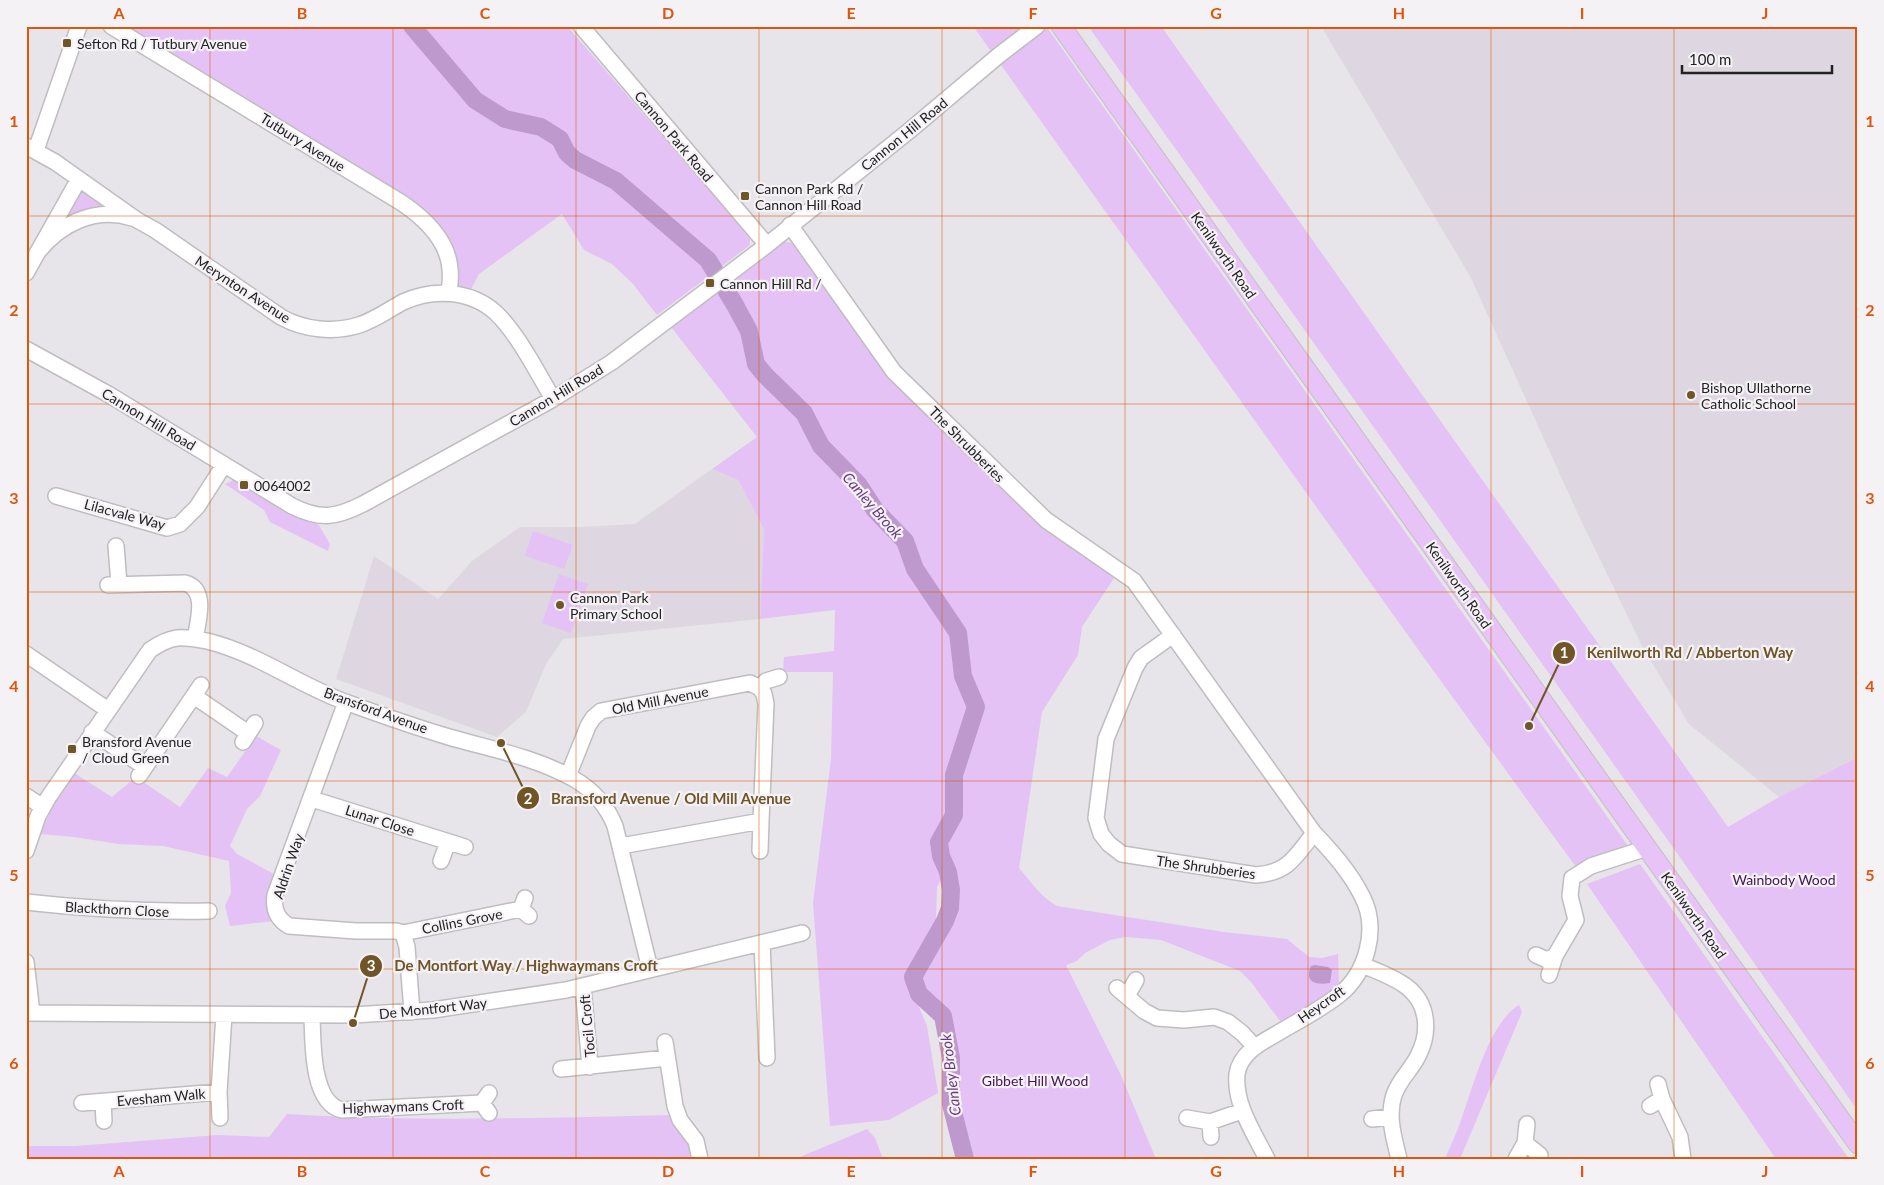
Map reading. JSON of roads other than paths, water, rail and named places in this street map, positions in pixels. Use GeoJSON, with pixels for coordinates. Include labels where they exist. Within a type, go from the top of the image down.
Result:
{"type":"FeatureCollection","features":[{"type":"Feature","properties":{"kind":"main road","name":"Kenilworth Road"},"geometry":{"type":"LineString","coordinates":[[1060,26],[1858,1144]]}},
{"type":"Feature","properties":{"kind":"street"},"geometry":{"type":"LineString","coordinates":[[31,148],[79,26]]}},
{"type":"Feature","properties":{"kind":"street","name":"Tutbury Avenue"},"geometry":{"type":"LineString","coordinates":[[111,26],[402,203],[421,217],[436,233],[449,260],[449,292]]}},
{"type":"Feature","properties":{"kind":"street","name":"Cannon Park Road"},"geometry":{"type":"LineString","coordinates":[[581,26],[767,245]]}},
{"type":"Feature","properties":{"kind":"street","name":"Cannon Hill Road"},"geometry":{"type":"LineString","coordinates":[[26,349],[108,394],[298,509],[317,516],[342,514],[553,399],[612,362],[767,245],[1037,26]]}},
{"type":"Feature","properties":{"kind":"street","name":"Merynton Avenue"},"geometry":{"type":"LineString","coordinates":[[31,148],[281,316],[302,326],[331,330],[351,327],[369,321],[416,297],[449,292],[487,306],[508,327],[553,399]]}},
{"type":"Feature","properties":{"kind":"street"},"geometry":{"type":"LineString","coordinates":[[26,272],[79,179]]}},
{"type":"Feature","properties":{"kind":"street"},"geometry":{"type":"LineString","coordinates":[[37,253],[53,234],[75,220],[99,215],[120,215],[137,220]]}},
{"type":"Feature","properties":{"kind":"street","name":"The Shrubberies"},"geometry":{"type":"LineString","coordinates":[[790,225],[894,372],[1046,520],[1134,581],[1173,635],[1314,832],[1292,860],[1280,870],[1268,874],[1256,874],[1122,854],[1109,844],[1101,834],[1096,818],[1106,739],[1135,668],[1141,658],[1173,635]]}},
{"type":"Feature","properties":{"kind":"street","name":"Lilacvale Way"},"geometry":{"type":"LineString","coordinates":[[56,496],[167,528],[180,524],[197,507],[224,464]]}},
{"type":"Feature","properties":{"kind":"street"},"geometry":{"type":"LineString","coordinates":[[116,546],[114,584],[185,583],[191,585],[198,593],[199,613],[195,639]]}},
{"type":"Feature","properties":{"kind":"street","name":"Bransford Avenue"},"geometry":{"type":"LineString","coordinates":[[26,852],[43,807],[92,732],[150,650],[170,638],[195,639],[236,650],[346,702],[447,736],[522,758],[568,776],[588,788],[604,805],[612,819],[621,846],[650,970]]}},
{"type":"Feature","properties":{"kind":"street"},"geometry":{"type":"LineString","coordinates":[[26,654],[108,710]]}},
{"type":"Feature","properties":{"kind":"street"},"geometry":{"type":"LineString","coordinates":[[760,851],[766,704],[764,694],[760,688],[766,681],[779,677]]}},
{"type":"Feature","properties":{"kind":"street","name":"Old Mill Avenue"},"geometry":{"type":"LineString","coordinates":[[568,776],[588,726],[593,718],[601,712],[750,683],[760,688]]}},
{"type":"Feature","properties":{"kind":"street"},"geometry":{"type":"LineString","coordinates":[[92,732],[142,771],[197,690],[249,733]]}},
{"type":"Feature","properties":{"kind":"street","name":"Aldrin Way"},"geometry":{"type":"LineString","coordinates":[[346,702],[274,903],[277,915],[282,922],[289,926],[356,931],[396,931],[403,933]]}},
{"type":"Feature","properties":{"kind":"street"},"geometry":{"type":"LineString","coordinates":[[26,796],[43,807]]}},
{"type":"Feature","properties":{"kind":"street","name":"Lunar Close"},"geometry":{"type":"LineString","coordinates":[[312,799],[465,847]]}},
{"type":"Feature","properties":{"kind":"street"},"geometry":{"type":"LineString","coordinates":[[621,846],[761,821]]}},
{"type":"Feature","properties":{"kind":"street","name":"Heycroft"},"geometry":{"type":"LineString","coordinates":[[1267,1159],[1242,1111],[1237,1073],[1245,1056],[1255,1047],[1340,994],[1352,981],[1362,965],[1368,948],[1369,916],[1363,897],[1344,866],[1314,832]]}},
{"type":"Feature","properties":{"kind":"street"},"geometry":{"type":"LineString","coordinates":[[441,862],[448,842]]}},
{"type":"Feature","properties":{"kind":"street"},"geometry":{"type":"LineString","coordinates":[[1548,974],[1555,956],[1576,920],[1570,896],[1572,878],[1591,866],[1647,848]]}},
{"type":"Feature","properties":{"kind":"street","name":"Blackthorn Close"},"geometry":{"type":"LineString","coordinates":[[26,902],[90,909],[213,912]]}},
{"type":"Feature","properties":{"kind":"street","name":"Collins Grove"},"geometry":{"type":"LineString","coordinates":[[403,933],[525,908]]}},
{"type":"Feature","properties":{"kind":"street"},"geometry":{"type":"LineString","coordinates":[[403,933],[408,947],[412,1012]]}},
{"type":"Feature","properties":{"kind":"street","name":"De Montfort Way"},"geometry":{"type":"LineString","coordinates":[[29,1013],[312,1015],[412,1012],[468,1006],[583,986],[802,933]]}},
{"type":"Feature","properties":{"kind":"street"},"geometry":{"type":"LineString","coordinates":[[762,943],[768,1062]]}},
{"type":"Feature","properties":{"kind":"street"},"geometry":{"type":"LineString","coordinates":[[1536,954],[1547,960],[1555,956]]}},
{"type":"Feature","properties":{"kind":"street"},"geometry":{"type":"LineString","coordinates":[[26,962],[29,1013]]}},
{"type":"Feature","properties":{"kind":"street"},"geometry":{"type":"LineString","coordinates":[[1362,965],[1407,987],[1419,1001],[1425,1016],[1426,1032],[1423,1044],[1417,1058],[1401,1080],[1394,1095],[1390,1117],[1399,1159]]}},
{"type":"Feature","properties":{"kind":"street"},"geometry":{"type":"LineString","coordinates":[[1136,980],[1122,992],[1144,1011],[1157,1018],[1184,1020],[1214,1017],[1228,1022],[1242,1032],[1255,1047]]}},
{"type":"Feature","properties":{"kind":"street","name":"Tocil Croft"},"geometry":{"type":"LineString","coordinates":[[583,986],[590,1067]]}},
{"type":"Feature","properties":{"kind":"street","name":"Evesham Walk"},"geometry":{"type":"LineString","coordinates":[[220,1118],[219,1092],[224,1015]]}},
{"type":"Feature","properties":{"kind":"street","name":"Highwaymans Croft"},"geometry":{"type":"LineString","coordinates":[[312,1015],[316,1071],[324,1099],[334,1108],[342,1110],[486,1103]]}},
{"type":"Feature","properties":{"kind":"street"},"geometry":{"type":"LineString","coordinates":[[665,1042],[675,1106],[680,1120],[696,1141],[700,1159]]}},
{"type":"Feature","properties":{"kind":"street","name":"Tocil Croft"},"geometry":{"type":"LineString","coordinates":[[558,1069],[667,1058]]}},
{"type":"Feature","properties":{"kind":"street"},"geometry":{"type":"LineString","coordinates":[[1658,1084],[1656,1103],[1680,1137],[1683,1159]]}},
{"type":"Feature","properties":{"kind":"street","name":"Evesham Walk"},"geometry":{"type":"LineString","coordinates":[[82,1103],[219,1092]]}},
{"type":"Feature","properties":{"kind":"street","name":"Evesham Walk"},"geometry":{"type":"LineString","coordinates":[[103,1102],[104,1121]]}},
{"type":"Feature","properties":{"kind":"street"},"geometry":{"type":"LineString","coordinates":[[1187,1118],[1210,1122],[1242,1111]]}},
{"type":"Feature","properties":{"kind":"street"},"geometry":{"type":"LineString","coordinates":[[1372,1119],[1390,1117]]}},
{"type":"Feature","properties":{"kind":"street"},"geometry":{"type":"LineString","coordinates":[[1210,1122],[1211,1137]]}},
{"type":"Feature","properties":{"kind":"street"},"geometry":{"type":"LineString","coordinates":[[1516,1159],[1526,1143],[1527,1124]]}},
{"type":"Feature","properties":{"kind":"street"},"geometry":{"type":"LineString","coordinates":[[1526,1143],[1540,1155]]}},
{"type":"Feature","properties":{"kind":"waterway","name":"Canley Brook"},"geometry":{"type":"LineString","coordinates":[[412,26],[475,100],[505,119],[541,127],[560,139],[567,153],[575,160],[616,181],[708,260],[749,331],[756,364],[804,413],[821,446],[858,484],[875,510],[905,541],[915,569],[958,633],[963,676],[976,707],[954,775],[954,815],[939,842],[941,856],[948,872],[951,890],[950,908],[945,921],[913,977],[919,994],[943,1016],[951,1058],[951,1104],[965,1159]]}},
{"type":"Feature","properties":{"kind":"place","name":"Sefton Rd / Tutbury Avenue"},"geometry":{"type":"Point","coordinates":[67,43]}},
{"type":"Feature","properties":{"kind":"place","name":"Cannon Park Rd / Cannon Hill Road"},"geometry":{"type":"Point","coordinates":[745,196]}},
{"type":"Feature","properties":{"kind":"place","name":"Cannon Hill Rd /"},"geometry":{"type":"Point","coordinates":[710,283]}},
{"type":"Feature","properties":{"kind":"place","name":"Bishop Ullathorne Catholic School"},"geometry":{"type":"Point","coordinates":[1691,395]}},
{"type":"Feature","properties":{"kind":"place","name":"0064002"},"geometry":{"type":"Point","coordinates":[244,485]}},
{"type":"Feature","properties":{"kind":"place","name":"Cannon Park Primary School"},"geometry":{"type":"Point","coordinates":[560,605]}},
{"type":"Feature","properties":{"kind":"place","name":"Kenilworth Rd / Abberton Way"},"geometry":{"type":"Point","coordinates":[1529,726]}},
{"type":"Feature","properties":{"kind":"place","name":"Bransford Avenue / Old Mill Avenue"},"geometry":{"type":"Point","coordinates":[501,743]}},
{"type":"Feature","properties":{"kind":"place","name":"Bransford Avenue / Cloud Green"},"geometry":{"type":"Point","coordinates":[72,749]}},
{"type":"Feature","properties":{"kind":"place","name":"De Montfort Way / Highwaymans Croft"},"geometry":{"type":"Point","coordinates":[353,1023]}},
{"type":"Feature","properties":{"kind":"park label","name":"Wainbody Wood"},"geometry":{"type":"Point","coordinates":[1784,879]}},
{"type":"Feature","properties":{"kind":"park label","name":"Gibbet Hill Wood"},"geometry":{"type":"Point","coordinates":[1035,1080]}}]}
